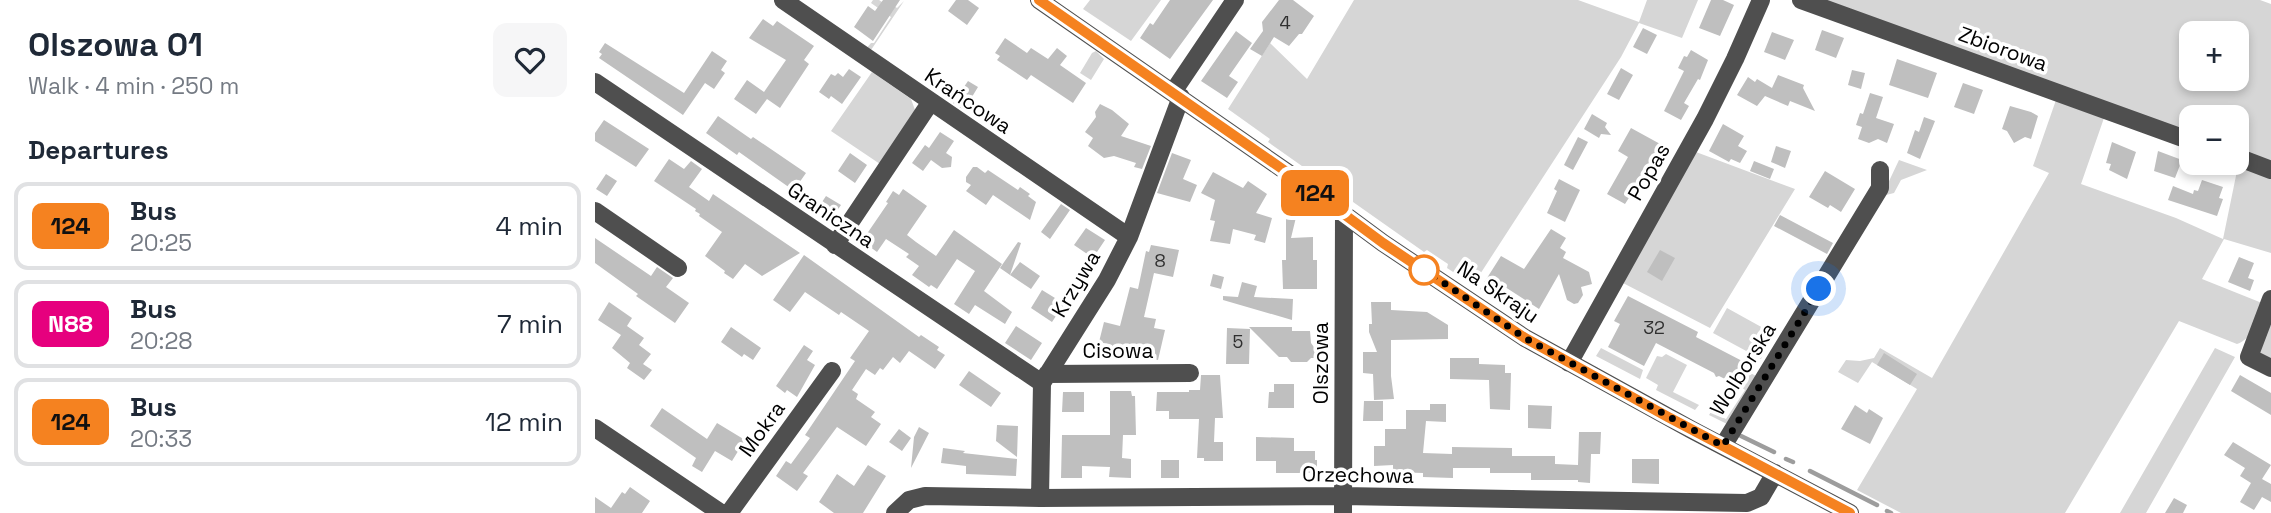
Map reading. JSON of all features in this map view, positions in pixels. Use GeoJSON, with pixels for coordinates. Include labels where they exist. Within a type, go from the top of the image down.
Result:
{"type":"FeatureCollection","features":[{"type":"Feature","properties":{"kind":"street","name":"Krańcowa"},"geometry":{"type":"LineString","coordinates":[[783,0],[1129,237]]}},
{"type":"Feature","properties":{"kind":"street","name":"Na Skraju"},"geometry":{"type":"LineString","coordinates":[[1039,0],[1506,326],[1569,363],[1850,513]]}},
{"type":"Feature","properties":{"kind":"street","name":"Krzywa"},"geometry":{"type":"LineString","coordinates":[[1044,378],[1107,280],[1129,237],[1177,95],[1235,0]]}},
{"type":"Feature","properties":{"kind":"street","name":"Popas"},"geometry":{"type":"LineString","coordinates":[[1569,363],[1705,119],[1761,0]]}},
{"type":"Feature","properties":{"kind":"street","name":"Zbiorowa"},"geometry":{"type":"LineString","coordinates":[[1801,0],[2179,137]]}},
{"type":"Feature","properties":{"kind":"street","name":"Graniczna"},"geometry":{"type":"LineString","coordinates":[[595,82],[835,245],[1044,378]]}},
{"type":"Feature","properties":{"kind":"street"},"geometry":{"type":"LineString","coordinates":[[835,245],[930,103]]}},
{"type":"Feature","properties":{"kind":"street"},"geometry":{"type":"LineString","coordinates":[[2249,162],[2271,170]]}},
{"type":"Feature","properties":{"kind":"street","name":"Wolborska"},"geometry":{"type":"LineString","coordinates":[[1723,446],[1880,188],[1881,170]]}},
{"type":"Feature","properties":{"kind":"street"},"geometry":{"type":"LineString","coordinates":[[595,211],[678,268]]}},
{"type":"Feature","properties":{"kind":"street","name":"Olszowa"},"geometry":{"type":"LineString","coordinates":[[1343,505],[1345,214]]}},
{"type":"Feature","properties":{"kind":"street"},"geometry":{"type":"LineString","coordinates":[[2271,299],[2249,357],[2271,368]]}},
{"type":"Feature","properties":{"kind":"street","name":"Mokra"},"geometry":{"type":"LineString","coordinates":[[729,513],[832,371]]}},
{"type":"Feature","properties":{"kind":"street","name":"Cisowa"},"geometry":{"type":"LineString","coordinates":[[1044,378],[1190,373]]}},
{"type":"Feature","properties":{"kind":"street"},"geometry":{"type":"LineString","coordinates":[[1040,498],[1044,378]]}},
{"type":"Feature","properties":{"kind":"street"},"geometry":{"type":"LineString","coordinates":[[595,428],[720,513]]}},
{"type":"Feature","properties":{"kind":"street","name":"Orzechowa"},"geometry":{"type":"LineString","coordinates":[[895,513],[909,500],[925,496],[1343,505],[1747,503],[1761,497],[1775,473]]}},
{"type":"Feature","properties":{"kind":"shaded area"},"geometry":{"type":"Polygon","coordinates":[[[873,0],[885,4],[887,1],[897,8],[904,1],[869,53],[865,50],[874,43],[891,17],[871,3],[873,0]]]}},
{"type":"Feature","properties":{"kind":"shaded area"},"geometry":{"type":"Polygon","coordinates":[[[1090,0],[1161,0],[1131,41],[1083,9],[1090,0]]]}},
{"type":"Feature","properties":{"kind":"shaded area"},"geometry":{"type":"Polygon","coordinates":[[[1354,0],[1578,0],[1639,22],[1647,0],[1698,0],[1682,38],[1639,23],[1621,57],[1473,285],[1447,268],[1448,264],[1427,250],[1424,252],[1268,142],[1270,139],[1228,109],[1270,43],[1307,79],[1354,0]]]}},
{"type":"Feature","properties":{"kind":"shaded area"},"geometry":{"type":"Polygon","coordinates":[[[1819,0],[2260,0],[2271,4],[2271,165],[2249,157],[2249,105],[2179,105],[2179,132],[1819,0]]]}},
{"type":"Feature","properties":{"kind":"shaded area"},"geometry":{"type":"Polygon","coordinates":[[[1096,51],[1104,59],[1091,80],[1080,73],[1096,51]]]}},
{"type":"Feature","properties":{"kind":"shaded area"},"geometry":{"type":"Polygon","coordinates":[[[872,72],[911,99],[915,110],[880,164],[831,131],[872,72]]]}},
{"type":"Feature","properties":{"kind":"shaded area"},"geometry":{"type":"Polygon","coordinates":[[[2056,100],[2104,118],[2081,184],[2176,218],[2223,239],[2236,175],[2249,175],[2249,170],[2271,177],[2271,253],[2224,239],[2202,279],[2267,305],[2251,333],[2237,344],[2179,321],[2065,513],[1901,513],[1857,490],[1917,389],[1872,362],[1858,383],[1838,372],[1846,360],[1874,358],[1880,348],[1932,378],[2049,173],[2033,166],[2056,100]]]}},
{"type":"Feature","properties":{"kind":"shaded area"},"geometry":{"type":"Polygon","coordinates":[[[1696,152],[1795,189],[1710,328],[1623,283],[1696,152]]]}},
{"type":"Feature","properties":{"kind":"shaded area"},"geometry":{"type":"Polygon","coordinates":[[[1899,160],[1927,170],[1901,180],[1894,193],[1882,196],[1899,160]]]}},
{"type":"Feature","properties":{"kind":"shaded area"},"geometry":{"type":"Polygon","coordinates":[[[1727,308],[1774,334],[1761,359],[1713,333],[1727,308]]]}},
{"type":"Feature","properties":{"kind":"shaded area"},"geometry":{"type":"Polygon","coordinates":[[[2271,324],[2271,364],[2256,357],[2271,324]]]}},
{"type":"Feature","properties":{"kind":"shaded area"},"geometry":{"type":"Polygon","coordinates":[[[1601,348],[1643,370],[1640,379],[1596,356],[1601,348]]]}},
{"type":"Feature","properties":{"kind":"shaded area"},"geometry":{"type":"Polygon","coordinates":[[[2215,348],[2235,357],[2146,513],[2120,513],[2215,348]]]}},
{"type":"Feature","properties":{"kind":"shaded area"},"geometry":{"type":"Polygon","coordinates":[[[1666,354],[1687,365],[1673,392],[1699,405],[1695,410],[1656,390],[1658,385],[1646,378],[1657,356],[1666,354]]]}},
{"type":"Feature","properties":{"kind":"shaded area"},"geometry":{"type":"Polygon","coordinates":[[[1747,371],[1756,376],[1727,424],[1709,415],[1711,412],[1726,419],[1745,390],[1740,386],[1747,371]]]}},
{"type":"Feature","properties":{"kind":"building"},"geometry":{"type":"Polygon","coordinates":[[[883,0],[900,0],[873,41],[854,27],[868,6],[875,11],[883,0]]]}},
{"type":"Feature","properties":{"kind":"building"},"geometry":{"type":"Polygon","coordinates":[[[956,0],[968,0],[979,8],[967,25],[948,11],[956,0]]]}},
{"type":"Feature","properties":{"kind":"building"},"geometry":{"type":"Polygon","coordinates":[[[1170,0],[1213,0],[1170,59],[1140,38],[1150,23],[1153,25],[1170,0]]]}},
{"type":"Feature","properties":{"kind":"building"},"geometry":{"type":"Polygon","coordinates":[[[1279,0],[1293,0],[1314,16],[1302,34],[1289,46],[1274,37],[1262,56],[1250,49],[1263,31],[1262,22],[1279,0]]]}},
{"type":"Feature","properties":{"kind":"building"},"geometry":{"type":"Polygon","coordinates":[[[1711,0],[1723,0],[1734,5],[1720,36],[1699,28],[1711,0]]]}},
{"type":"Feature","properties":{"kind":"building"},"geometry":{"type":"Polygon","coordinates":[[[763,19],[773,26],[777,21],[814,46],[804,60],[809,64],[780,108],[767,99],[756,114],[734,99],[747,80],[764,92],[786,60],[749,38],[763,19]]]}},
{"type":"Feature","properties":{"kind":"building"},"geometry":{"type":"Polygon","coordinates":[[[1643,28],[1657,35],[1647,54],[1633,47],[1643,28]]]}},
{"type":"Feature","properties":{"kind":"building"},"geometry":{"type":"Polygon","coordinates":[[[1822,30],[1844,38],[1836,58],[1815,50],[1822,30]]]}},
{"type":"Feature","properties":{"kind":"building"},"geometry":{"type":"Polygon","coordinates":[[[1236,31],[1252,43],[1229,76],[1238,82],[1227,98],[1201,81],[1236,31]]]}},
{"type":"Feature","properties":{"kind":"building"},"geometry":{"type":"Polygon","coordinates":[[[1772,32],[1794,40],[1785,60],[1764,52],[1772,32]]]}},
{"type":"Feature","properties":{"kind":"building"},"geometry":{"type":"Polygon","coordinates":[[[1005,38],[1027,53],[1031,48],[1048,59],[1057,48],[1067,56],[1060,65],[1086,83],[1073,103],[1031,75],[1027,80],[997,60],[1000,56],[995,53],[1005,38]]]}},
{"type":"Feature","properties":{"kind":"building"},"geometry":{"type":"Polygon","coordinates":[[[605,43],[684,93],[712,51],[727,61],[721,70],[725,73],[714,89],[705,83],[683,115],[599,58],[602,54],[599,52],[605,43]]]}},
{"type":"Feature","properties":{"kind":"building"},"geometry":{"type":"Polygon","coordinates":[[[1691,50],[1708,60],[1700,80],[1698,79],[1684,103],[1689,106],[1681,120],[1664,111],[1684,71],[1678,68],[1684,56],[1687,57],[1691,50]]]}},
{"type":"Feature","properties":{"kind":"building"},"geometry":{"type":"Polygon","coordinates":[[[1897,59],[1937,73],[1928,98],[1889,85],[1897,59]]]}},
{"type":"Feature","properties":{"kind":"building"},"geometry":{"type":"Polygon","coordinates":[[[1621,68],[1633,75],[1619,100],[1607,94],[1621,68]]]}},
{"type":"Feature","properties":{"kind":"building"},"geometry":{"type":"Polygon","coordinates":[[[849,69],[861,77],[842,104],[819,92],[831,74],[835,76],[838,73],[843,77],[849,69]]]}},
{"type":"Feature","properties":{"kind":"building"},"geometry":{"type":"Polygon","coordinates":[[[1852,70],[1865,73],[1861,89],[1848,85],[1852,70]]]}},
{"type":"Feature","properties":{"kind":"building"},"geometry":{"type":"Polygon","coordinates":[[[1778,75],[1804,85],[1815,111],[1790,101],[1788,106],[1765,96],[1757,106],[1737,95],[1748,77],[1772,88],[1778,75]]]}},
{"type":"Feature","properties":{"kind":"building"},"geometry":{"type":"Polygon","coordinates":[[[968,81],[978,87],[964,110],[953,103],[968,81]]]}},
{"type":"Feature","properties":{"kind":"building"},"geometry":{"type":"Polygon","coordinates":[[[1963,83],[1983,90],[1974,114],[1954,107],[1963,83]]]}},
{"type":"Feature","properties":{"kind":"building"},"geometry":{"type":"Polygon","coordinates":[[[1870,93],[1883,97],[1876,118],[1894,124],[1887,143],[1878,139],[1869,143],[1858,139],[1862,127],[1856,125],[1870,93]]]}},
{"type":"Feature","properties":{"kind":"building"},"geometry":{"type":"Polygon","coordinates":[[[1100,104],[1129,124],[1121,136],[1151,146],[1142,169],[1134,167],[1136,163],[1114,156],[1104,158],[1088,146],[1093,138],[1085,132],[1096,117],[1095,112],[1100,104]]]}},
{"type":"Feature","properties":{"kind":"building"},"geometry":{"type":"Polygon","coordinates":[[[2010,106],[2038,116],[2031,139],[2025,137],[2014,143],[2007,131],[2002,129],[2010,106]]]}},
{"type":"Feature","properties":{"kind":"building"},"geometry":{"type":"Polygon","coordinates":[[[1592,114],[1607,123],[1605,127],[1611,135],[1601,134],[1599,138],[1584,129],[1592,114]]]}},
{"type":"Feature","properties":{"kind":"building"},"geometry":{"type":"Polygon","coordinates":[[[718,116],[806,173],[799,183],[795,180],[790,188],[739,152],[737,155],[706,133],[718,116]]]}},
{"type":"Feature","properties":{"kind":"building"},"geometry":{"type":"Polygon","coordinates":[[[1924,117],[1935,121],[1920,159],[1907,153],[1915,130],[1919,132],[1924,117]]]}},
{"type":"Feature","properties":{"kind":"building"},"geometry":{"type":"Polygon","coordinates":[[[604,120],[649,149],[636,167],[595,141],[595,133],[604,120]]]}},
{"type":"Feature","properties":{"kind":"building"},"geometry":{"type":"Polygon","coordinates":[[[1723,124],[1744,136],[1738,146],[1747,151],[1740,163],[1731,159],[1729,162],[1709,151],[1723,124]]]}},
{"type":"Feature","properties":{"kind":"building"},"geometry":{"type":"Polygon","coordinates":[[[1631,128],[1662,145],[1634,194],[1632,193],[1625,204],[1607,194],[1628,157],[1618,151],[1631,128]]]}},
{"type":"Feature","properties":{"kind":"building"},"geometry":{"type":"Polygon","coordinates":[[[940,132],[954,141],[946,153],[952,157],[951,167],[942,168],[931,160],[923,171],[912,163],[925,145],[929,148],[940,132]]]}},
{"type":"Feature","properties":{"kind":"building"},"geometry":{"type":"Polygon","coordinates":[[[1578,137],[1588,142],[1573,170],[1564,165],[1578,137]]]}},
{"type":"Feature","properties":{"kind":"building"},"geometry":{"type":"Polygon","coordinates":[[[2112,142],[2136,152],[2127,179],[2109,170],[2111,164],[2106,163],[2112,142]]]}},
{"type":"Feature","properties":{"kind":"building"},"geometry":{"type":"Polygon","coordinates":[[[1776,146],[1791,151],[1785,168],[1771,162],[1776,146]]]}},
{"type":"Feature","properties":{"kind":"building"},"geometry":{"type":"Polygon","coordinates":[[[2158,151],[2179,159],[2175,178],[2154,171],[2158,151]]]}},
{"type":"Feature","properties":{"kind":"building"},"geometry":{"type":"Polygon","coordinates":[[[850,153],[867,165],[855,183],[838,171],[850,153]]]}},
{"type":"Feature","properties":{"kind":"building"},"geometry":{"type":"Polygon","coordinates":[[[1172,153],[1191,160],[1183,179],[1197,185],[1190,202],[1157,193],[1172,153]]]}},
{"type":"Feature","properties":{"kind":"building"},"geometry":{"type":"Polygon","coordinates":[[[669,159],[684,169],[691,161],[702,169],[689,187],[709,201],[713,194],[800,253],[762,276],[745,264],[733,279],[724,273],[725,271],[705,256],[722,232],[699,216],[696,209],[654,181],[669,159]]]}},
{"type":"Feature","properties":{"kind":"building"},"geometry":{"type":"Polygon","coordinates":[[[1754,161],[1774,169],[1770,179],[1750,171],[1754,161]]]}},
{"type":"Feature","properties":{"kind":"building"},"geometry":{"type":"Polygon","coordinates":[[[973,167],[985,173],[988,170],[1018,190],[1020,187],[1030,194],[1028,196],[1036,202],[1030,220],[993,195],[986,205],[966,191],[971,185],[966,182],[966,177],[973,167]]]}},
{"type":"Feature","properties":{"kind":"building"},"geometry":{"type":"Polygon","coordinates":[[[1825,171],[1855,189],[1841,212],[1809,197],[1825,171]]]}},
{"type":"Feature","properties":{"kind":"building"},"geometry":{"type":"Polygon","coordinates":[[[1213,172],[1243,188],[1248,181],[1267,194],[1256,213],[1272,218],[1265,243],[1254,240],[1256,235],[1233,229],[1230,244],[1210,241],[1215,221],[1210,220],[1215,200],[1201,193],[1213,172]]]}},
{"type":"Feature","properties":{"kind":"building"},"geometry":{"type":"Polygon","coordinates":[[[606,174],[617,181],[607,196],[596,189],[606,174]]]}},
{"type":"Feature","properties":{"kind":"building"},"geometry":{"type":"Polygon","coordinates":[[[1559,179],[1580,190],[1565,222],[1547,213],[1557,191],[1554,189],[1559,179]]]}},
{"type":"Feature","properties":{"kind":"building"},"geometry":{"type":"Polygon","coordinates":[[[2202,180],[2223,187],[2219,198],[2223,199],[2217,216],[2168,200],[2173,186],[2193,194],[2194,190],[2198,191],[2202,180]]]}},
{"type":"Feature","properties":{"kind":"building"},"geometry":{"type":"Polygon","coordinates":[[[903,189],[927,206],[907,235],[916,242],[936,256],[954,230],[1002,264],[984,291],[1012,312],[1005,324],[975,305],[969,314],[954,304],[975,271],[957,259],[937,289],[931,285],[929,287],[912,275],[919,266],[906,257],[909,254],[886,239],[877,252],[862,241],[893,191],[899,195],[903,189]]]}},
{"type":"Feature","properties":{"kind":"building"},"geometry":{"type":"Polygon","coordinates":[[[826,196],[841,205],[830,221],[816,211],[826,196]]]}},
{"type":"Feature","properties":{"kind":"building"},"geometry":{"type":"Polygon","coordinates":[[[1286,202],[1298,209],[1291,238],[1313,237],[1313,260],[1317,260],[1317,289],[1283,289],[1286,202]]]}},
{"type":"Feature","properties":{"kind":"building"},"geometry":{"type":"Polygon","coordinates":[[[1061,204],[1070,210],[1050,239],[1041,232],[1061,204]]]}},
{"type":"Feature","properties":{"kind":"building"},"geometry":{"type":"Polygon","coordinates":[[[1780,215],[1833,243],[1827,254],[1774,226],[1780,215]]]}},
{"type":"Feature","properties":{"kind":"building"},"geometry":{"type":"Polygon","coordinates":[[[1086,228],[1105,240],[1093,258],[1074,245],[1086,228]]]}},
{"type":"Feature","properties":{"kind":"building"},"geometry":{"type":"Polygon","coordinates":[[[1551,229],[1566,238],[1560,248],[1566,252],[1563,258],[1589,272],[1592,284],[1581,287],[1583,295],[1578,303],[1567,300],[1559,274],[1539,309],[1502,285],[1495,299],[1480,289],[1501,256],[1524,269],[1551,229]]]}},
{"type":"Feature","properties":{"kind":"building"},"geometry":{"type":"Polygon","coordinates":[[[595,238],[651,276],[657,267],[673,278],[666,287],[689,303],[675,323],[595,263],[595,238]]]}},
{"type":"Feature","properties":{"kind":"building"},"geometry":{"type":"Polygon","coordinates":[[[1018,242],[1021,243],[1010,275],[1000,268],[1018,242]]]}},
{"type":"Feature","properties":{"kind":"building"},"geometry":{"type":"Polygon","coordinates":[[[1151,245],[1179,250],[1173,277],[1154,273],[1144,317],[1156,319],[1154,328],[1165,330],[1158,360],[1111,349],[1112,345],[1099,342],[1104,322],[1120,326],[1130,287],[1138,289],[1146,251],[1149,252],[1151,245]]]}},
{"type":"Feature","properties":{"kind":"building"},"geometry":{"type":"Polygon","coordinates":[[[1660,250],[1675,258],[1662,281],[1647,272],[1660,250]]]}},
{"type":"Feature","properties":{"kind":"building"},"geometry":{"type":"Polygon","coordinates":[[[804,255],[919,337],[921,335],[939,347],[937,350],[945,355],[935,369],[909,351],[900,363],[893,357],[883,370],[880,368],[875,375],[866,369],[852,390],[858,394],[856,399],[875,412],[871,417],[881,424],[866,446],[837,427],[803,473],[808,476],[797,491],[776,476],[786,461],[791,464],[810,438],[805,435],[855,361],[850,358],[869,331],[805,292],[790,312],[773,300],[804,255]]]}},
{"type":"Feature","properties":{"kind":"building"},"geometry":{"type":"Polygon","coordinates":[[[2239,257],[2254,263],[2248,278],[2254,280],[2250,291],[2228,282],[2239,257]]]}},
{"type":"Feature","properties":{"kind":"building"},"geometry":{"type":"Polygon","coordinates":[[[1020,262],[1040,276],[1031,289],[1010,275],[1020,262]]]}},
{"type":"Feature","properties":{"kind":"building"},"geometry":{"type":"Polygon","coordinates":[[[1213,274],[1224,277],[1221,289],[1210,286],[1213,274]]]}},
{"type":"Feature","properties":{"kind":"building"},"geometry":{"type":"Polygon","coordinates":[[[1242,282],[1257,286],[1254,297],[1293,299],[1292,320],[1223,300],[1223,296],[1238,297],[1242,282]]]}},
{"type":"Feature","properties":{"kind":"building"},"geometry":{"type":"Polygon","coordinates":[[[1042,290],[1068,306],[1062,315],[1058,313],[1052,322],[1031,308],[1042,290]]]}},
{"type":"Feature","properties":{"kind":"building"},"geometry":{"type":"Polygon","coordinates":[[[1628,296],[1698,332],[1696,337],[1748,364],[1737,385],[1716,377],[1714,373],[1656,343],[1644,366],[1608,347],[1620,324],[1614,321],[1628,296]]]}},
{"type":"Feature","properties":{"kind":"building"},"geometry":{"type":"Polygon","coordinates":[[[609,302],[632,318],[627,326],[644,338],[639,345],[651,354],[643,364],[652,370],[644,380],[627,368],[630,363],[612,348],[621,335],[598,320],[609,302]]]}},
{"type":"Feature","properties":{"kind":"building"},"geometry":{"type":"Polygon","coordinates":[[[1371,302],[1391,302],[1391,310],[1427,312],[1448,325],[1448,339],[1391,340],[1394,399],[1374,400],[1373,374],[1363,373],[1363,352],[1377,352],[1369,332],[1369,324],[1372,324],[1371,302]]]}},
{"type":"Feature","properties":{"kind":"building"},"geometry":{"type":"Polygon","coordinates":[[[1016,326],[1042,343],[1031,360],[1005,343],[1016,326]]]}},
{"type":"Feature","properties":{"kind":"building"},"geometry":{"type":"Polygon","coordinates":[[[731,327],[761,348],[753,360],[744,354],[742,357],[721,342],[731,327]]]}},
{"type":"Feature","properties":{"kind":"building"},"geometry":{"type":"Polygon","coordinates":[[[1249,327],[1292,327],[1292,331],[1310,331],[1311,343],[1322,358],[1291,362],[1287,357],[1279,357],[1249,327]]]}},
{"type":"Feature","properties":{"kind":"building"},"geometry":{"type":"Polygon","coordinates":[[[1227,328],[1250,329],[1249,364],[1226,364],[1227,328]]]}},
{"type":"Feature","properties":{"kind":"building"},"geometry":{"type":"Polygon","coordinates":[[[804,345],[813,351],[807,360],[815,365],[797,397],[776,386],[804,345]]]}},
{"type":"Feature","properties":{"kind":"building"},"geometry":{"type":"Polygon","coordinates":[[[1884,353],[1917,374],[1910,385],[1877,365],[1884,353]]]}},
{"type":"Feature","properties":{"kind":"building"},"geometry":{"type":"Polygon","coordinates":[[[1450,358],[1479,358],[1479,364],[1505,365],[1505,373],[1511,373],[1510,410],[1490,409],[1489,380],[1450,379],[1450,358]]]}},
{"type":"Feature","properties":{"kind":"building"},"geometry":{"type":"Polygon","coordinates":[[[969,371],[1001,393],[991,407],[959,385],[969,371]]]}},
{"type":"Feature","properties":{"kind":"building"},"geometry":{"type":"Polygon","coordinates":[[[1201,375],[1220,375],[1223,418],[1215,418],[1214,442],[1223,442],[1223,461],[1204,461],[1204,458],[1197,458],[1199,419],[1169,419],[1169,411],[1156,411],[1157,392],[1200,390],[1201,375]]]}},
{"type":"Feature","properties":{"kind":"building"},"geometry":{"type":"Polygon","coordinates":[[[2240,375],[2271,393],[2271,415],[2231,391],[2240,375]]]}},
{"type":"Feature","properties":{"kind":"building"},"geometry":{"type":"Polygon","coordinates":[[[1274,384],[1294,384],[1294,408],[1268,408],[1269,392],[1274,392],[1274,384]]]}},
{"type":"Feature","properties":{"kind":"building"},"geometry":{"type":"Polygon","coordinates":[[[1110,391],[1131,391],[1132,396],[1135,396],[1136,435],[1123,435],[1122,458],[1131,459],[1131,478],[1109,477],[1110,467],[1082,466],[1082,478],[1061,478],[1062,435],[1110,435],[1110,391]]]}},
{"type":"Feature","properties":{"kind":"building"},"geometry":{"type":"Polygon","coordinates":[[[1063,392],[1084,392],[1084,412],[1062,412],[1063,392]]]}},
{"type":"Feature","properties":{"kind":"building"},"geometry":{"type":"Polygon","coordinates":[[[1364,401],[1383,401],[1383,421],[1363,421],[1364,401]]]}},
{"type":"Feature","properties":{"kind":"building"},"geometry":{"type":"Polygon","coordinates":[[[1430,404],[1446,404],[1446,422],[1426,421],[1423,453],[1452,454],[1452,447],[1512,448],[1512,456],[1555,456],[1555,464],[1578,465],[1579,432],[1601,432],[1600,454],[1591,454],[1590,483],[1578,480],[1531,480],[1531,473],[1490,473],[1490,468],[1453,468],[1453,478],[1423,477],[1423,473],[1393,472],[1393,465],[1374,466],[1374,446],[1385,446],[1385,429],[1406,429],[1406,410],[1430,410],[1430,404]]]}},
{"type":"Feature","properties":{"kind":"building"},"geometry":{"type":"Polygon","coordinates":[[[1528,405],[1552,406],[1551,429],[1528,428],[1528,405]]]}},
{"type":"Feature","properties":{"kind":"building"},"geometry":{"type":"Polygon","coordinates":[[[1855,405],[1867,413],[1869,409],[1883,418],[1870,444],[1841,429],[1855,405]]]}},
{"type":"Feature","properties":{"kind":"building"},"geometry":{"type":"Polygon","coordinates":[[[662,408],[707,439],[717,423],[745,440],[732,461],[715,451],[702,472],[692,466],[696,458],[650,426],[662,408]]]}},
{"type":"Feature","properties":{"kind":"building"},"geometry":{"type":"Polygon","coordinates":[[[997,425],[1018,426],[1017,457],[996,441],[997,425]]]}},
{"type":"Feature","properties":{"kind":"building"},"geometry":{"type":"Polygon","coordinates":[[[919,427],[929,433],[911,468],[914,437],[919,427]]]}},
{"type":"Feature","properties":{"kind":"building"},"geometry":{"type":"Polygon","coordinates":[[[899,429],[911,438],[902,451],[889,442],[899,429]]]}},
{"type":"Feature","properties":{"kind":"building"},"geometry":{"type":"Polygon","coordinates":[[[1256,437],[1294,438],[1294,451],[1315,451],[1317,473],[1276,473],[1276,461],[1256,461],[1256,437]]]}},
{"type":"Feature","properties":{"kind":"building"},"geometry":{"type":"Polygon","coordinates":[[[2233,442],[2271,465],[2262,479],[2271,484],[2271,502],[2262,497],[2254,510],[2240,502],[2251,483],[2240,476],[2245,468],[2224,455],[2233,442]]]}},
{"type":"Feature","properties":{"kind":"building"},"geometry":{"type":"Polygon","coordinates":[[[943,448],[1017,459],[1016,476],[966,474],[966,466],[941,463],[943,448]]]}},
{"type":"Feature","properties":{"kind":"building"},"geometry":{"type":"Polygon","coordinates":[[[1632,459],[1659,459],[1659,484],[1632,483],[1632,459]]]}},
{"type":"Feature","properties":{"kind":"building"},"geometry":{"type":"Polygon","coordinates":[[[1161,460],[1179,460],[1179,478],[1161,478],[1161,460]]]}},
{"type":"Feature","properties":{"kind":"building"},"geometry":{"type":"Polygon","coordinates":[[[868,465],[886,476],[863,513],[834,513],[819,502],[837,474],[854,486],[868,465]]]}},
{"type":"Feature","properties":{"kind":"building"},"geometry":{"type":"Polygon","coordinates":[[[630,487],[650,501],[642,513],[595,513],[595,497],[611,508],[622,492],[625,494],[630,487]]]}},
{"type":"Feature","properties":{"kind":"building"},"geometry":{"type":"Polygon","coordinates":[[[2174,498],[2187,505],[2183,513],[2165,513],[2174,498]]]}},
{"type":"Feature","properties":{"kind":"waterway"},"geometry":{"type":"LineString","coordinates":[[1741,436],[1774,452]]}},
{"type":"Feature","properties":{"kind":"waterway"},"geometry":{"type":"LineString","coordinates":[[1786,459],[1793,462]]}},
{"type":"Feature","properties":{"kind":"waterway"},"geometry":{"type":"LineString","coordinates":[[1810,471],[1877,505]]}},
{"type":"Feature","properties":{"kind":"waterway"},"geometry":{"type":"LineString","coordinates":[[1887,511],[1891,513]]}},
{"type":"Feature","properties":{"kind":"bus line","name":"124"},"geometry":{"type":"LineString","coordinates":[[1039,0],[1181,97],[1383,243],[1525,338],[1591,376],[1850,513]]}},
{"type":"Feature","properties":{"kind":"route"},"geometry":{"type":"LineString","coordinates":[[1424,270],[1419,266],[1525,338],[1723,446],[1819,289]]}}]}
